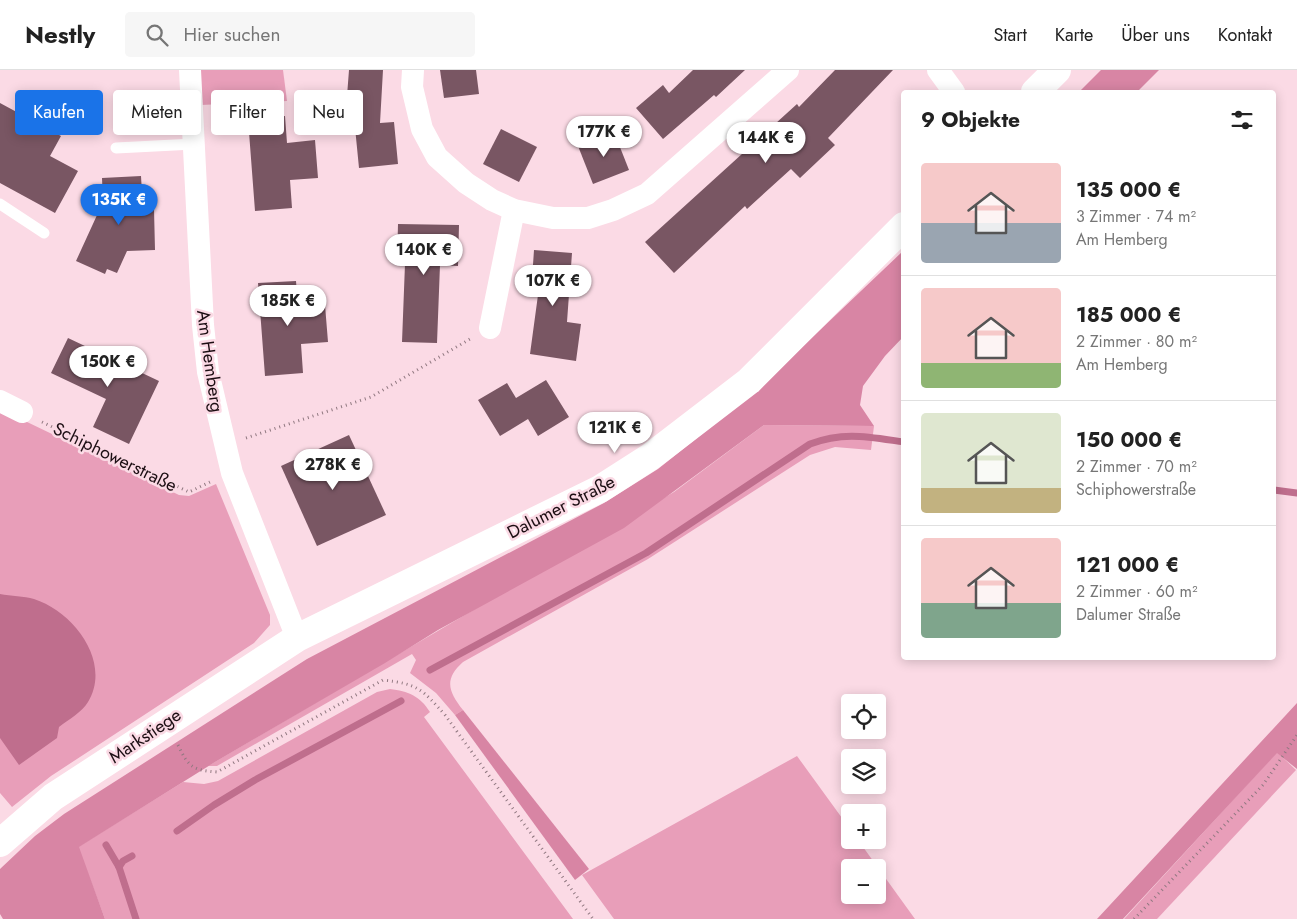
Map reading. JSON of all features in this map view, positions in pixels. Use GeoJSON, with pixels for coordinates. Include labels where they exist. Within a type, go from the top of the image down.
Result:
{"type":"FeatureCollection","features":[{"type":"Feature","properties":{"kind":"street","name":"Am Hemberg"},"geometry":{"type":"LineString","coordinates":[[190,70],[203,324],[208,372],[224,446],[232,473],[297,638]]}},
{"type":"Feature","properties":{"kind":"street"},"geometry":{"type":"LineString","coordinates":[[413,70],[412,87],[422,129],[437,157],[466,183],[514,210],[553,218],[588,218],[613,210],[647,194],[788,70]]}},
{"type":"Feature","properties":{"kind":"street"},"geometry":{"type":"LineString","coordinates":[[938,70],[953,90]]}},
{"type":"Feature","properties":{"kind":"street"},"geometry":{"type":"LineString","coordinates":[[1037,90],[1057,70]]}},
{"type":"Feature","properties":{"kind":"street"},"geometry":{"type":"LineString","coordinates":[[490,328],[514,210]]}},
{"type":"Feature","properties":{"kind":"street","name":"Dalumer Straße"},"geometry":{"type":"LineString","coordinates":[[297,638],[600,489],[650,457],[749,381],[901,229]]}},
{"type":"Feature","properties":{"kind":"street"},"geometry":{"type":"LineString","coordinates":[[0,401],[22,412]]}},
{"type":"Feature","properties":{"kind":"street","name":"Markstiege"},"geometry":{"type":"LineString","coordinates":[[0,843],[53,797],[297,638]]}},
{"type":"Feature","properties":{"kind":"lane"},"geometry":{"type":"LineString","coordinates":[[116,148],[194,144]]}},
{"type":"Feature","properties":{"kind":"lane"},"geometry":{"type":"LineString","coordinates":[[0,204],[44,233]]}},
{"type":"Feature","properties":{"kind":"path"},"geometry":{"type":"LineString","coordinates":[[224,446],[371,397],[490,328]]}},
{"type":"Feature","properties":{"kind":"path","name":"Schiphowerstraße"},"geometry":{"type":"LineString","coordinates":[[22,412],[189,492],[232,473]]}},
{"type":"Feature","properties":{"kind":"path"},"geometry":{"type":"LineString","coordinates":[[166,722],[186,762],[197,770],[217,772],[383,680],[407,683],[420,689],[445,715],[594,919]]}},
{"type":"Feature","properties":{"kind":"path"},"geometry":{"type":"LineString","coordinates":[[1134,919],[1263,785],[1297,735]]}},
{"type":"Feature","properties":{"kind":"shaded area"},"geometry":{"type":"Polygon","coordinates":[[[200,70],[283,70],[287,101],[284,101],[284,90],[211,90],[211,105],[201,105],[200,70]]]}},
{"type":"Feature","properties":{"kind":"shaded area"},"geometry":{"type":"Polygon","coordinates":[[[1101,70],[1159,70],[1139,90],[1081,90],[1101,70]]]}},
{"type":"Feature","properties":{"kind":"shaded area"},"geometry":{"type":"Polygon","coordinates":[[[901,253],[901,339],[885,356],[863,386],[860,405],[874,426],[764,425],[624,528],[438,630],[215,762],[79,847],[105,919],[3,919],[0,914],[0,869],[35,836],[64,814],[307,659],[604,503],[658,469],[756,391],[901,253]]]}},
{"type":"Feature","properties":{"kind":"shaded area"},"geometry":{"type":"Polygon","coordinates":[[[0,409],[179,495],[189,496],[216,484],[270,615],[270,625],[254,643],[51,776],[12,807],[0,793],[0,409]]]}},
{"type":"Feature","properties":{"kind":"shaded area"},"geometry":{"type":"Polygon","coordinates":[[[764,425],[874,426],[871,450],[835,447],[810,455],[648,559],[463,662],[453,674],[450,685],[454,697],[463,710],[455,715],[436,693],[410,673],[416,660],[412,654],[217,766],[208,766],[674,492],[764,425]]]}},
{"type":"Feature","properties":{"kind":"shaded area"},"geometry":{"type":"Polygon","coordinates":[[[0,594],[34,599],[63,615],[85,640],[92,655],[95,671],[94,687],[85,706],[59,727],[57,738],[19,765],[0,738],[0,594]]]}},
{"type":"Feature","properties":{"kind":"shaded area"},"geometry":{"type":"Polygon","coordinates":[[[390,689],[413,695],[426,706],[430,712],[424,717],[573,919],[105,919],[78,847],[183,782],[204,784],[218,781],[377,692],[390,689]]]}},
{"type":"Feature","properties":{"kind":"shaded area"},"geometry":{"type":"Polygon","coordinates":[[[1297,703],[1297,769],[1277,753],[1123,919],[1097,919],[1297,703]]]}},
{"type":"Feature","properties":{"kind":"shaded area"},"geometry":{"type":"Polygon","coordinates":[[[463,710],[589,869],[575,880],[455,715],[463,710]]]}},
{"type":"Feature","properties":{"kind":"shaded area"},"geometry":{"type":"Polygon","coordinates":[[[1277,752],[1296,770],[1157,919],[1124,919],[1277,752]]]}},
{"type":"Feature","properties":{"kind":"shaded area"},"geometry":{"type":"Polygon","coordinates":[[[797,756],[841,817],[841,849],[864,849],[872,859],[841,859],[841,904],[886,904],[886,879],[915,919],[614,919],[582,875],[797,756]]]}},
{"type":"Feature","properties":{"kind":"building"},"geometry":{"type":"Polygon","coordinates":[[[349,70],[383,70],[380,123],[394,122],[398,164],[359,168],[356,135],[363,135],[363,90],[347,90],[349,70]]]}},
{"type":"Feature","properties":{"kind":"building"},"geometry":{"type":"Polygon","coordinates":[[[440,70],[476,70],[479,94],[444,98],[440,70]]]}},
{"type":"Feature","properties":{"kind":"building"},"geometry":{"type":"Polygon","coordinates":[[[693,70],[745,70],[716,97],[714,95],[663,139],[636,108],[663,85],[669,93],[693,70]]]}},
{"type":"Feature","properties":{"kind":"building"},"geometry":{"type":"Polygon","coordinates":[[[835,70],[893,70],[828,138],[835,145],[800,178],[791,169],[747,209],[745,206],[674,273],[645,242],[797,104],[799,107],[835,70]]]}},
{"type":"Feature","properties":{"kind":"building"},"geometry":{"type":"Polygon","coordinates":[[[0,103],[15,111],[15,135],[61,136],[50,156],[78,171],[55,213],[0,183],[0,103]]]}},
{"type":"Feature","properties":{"kind":"building"},"geometry":{"type":"Polygon","coordinates":[[[284,116],[287,143],[315,140],[318,178],[290,180],[292,208],[255,211],[249,135],[284,135],[284,116]]]}},
{"type":"Feature","properties":{"kind":"building"},"geometry":{"type":"Polygon","coordinates":[[[501,129],[537,147],[519,182],[483,164],[501,129]]]}},
{"type":"Feature","properties":{"kind":"building"},"geometry":{"type":"Polygon","coordinates":[[[614,132],[629,170],[593,184],[578,146],[614,132]]]}},
{"type":"Feature","properties":{"kind":"building"},"geometry":{"type":"Polygon","coordinates":[[[141,176],[143,210],[154,209],[155,250],[127,251],[117,273],[107,269],[105,274],[76,261],[103,202],[102,178],[141,176]]]}},
{"type":"Feature","properties":{"kind":"building"},"geometry":{"type":"Polygon","coordinates":[[[398,224],[459,225],[458,266],[440,265],[437,343],[402,342],[405,264],[397,264],[398,224]]]}},
{"type":"Feature","properties":{"kind":"building"},"geometry":{"type":"Polygon","coordinates":[[[534,250],[572,253],[567,322],[581,324],[576,361],[530,354],[538,295],[531,294],[534,250]]]}},
{"type":"Feature","properties":{"kind":"building"},"geometry":{"type":"Polygon","coordinates":[[[296,281],[298,307],[325,305],[328,342],[301,344],[303,373],[265,376],[258,283],[296,281]]]}},
{"type":"Feature","properties":{"kind":"building"},"geometry":{"type":"Polygon","coordinates":[[[68,338],[159,381],[129,444],[93,427],[106,399],[51,373],[68,338]]]}},
{"type":"Feature","properties":{"kind":"building"},"geometry":{"type":"Polygon","coordinates":[[[546,380],[569,417],[538,436],[528,419],[500,436],[478,400],[507,383],[516,398],[546,380]]]}},
{"type":"Feature","properties":{"kind":"building"},"geometry":{"type":"Polygon","coordinates":[[[349,435],[386,515],[317,546],[281,466],[349,435]]]}},
{"type":"Feature","properties":{"kind":"waterway"},"geometry":{"type":"LineString","coordinates":[[430,670],[646,553],[810,444],[845,436],[901,442]]}},
{"type":"Feature","properties":{"kind":"waterway"},"geometry":{"type":"LineString","coordinates":[[1276,490],[1297,493]]}},
{"type":"Feature","properties":{"kind":"waterway"},"geometry":{"type":"LineString","coordinates":[[177,831],[214,805],[255,780],[401,701]]}},
{"type":"Feature","properties":{"kind":"waterway"},"geometry":{"type":"LineString","coordinates":[[106,845],[119,867],[136,919]]}},
{"type":"Feature","properties":{"kind":"waterway"},"geometry":{"type":"LineString","coordinates":[[119,867],[123,861],[132,856]]}}]}
